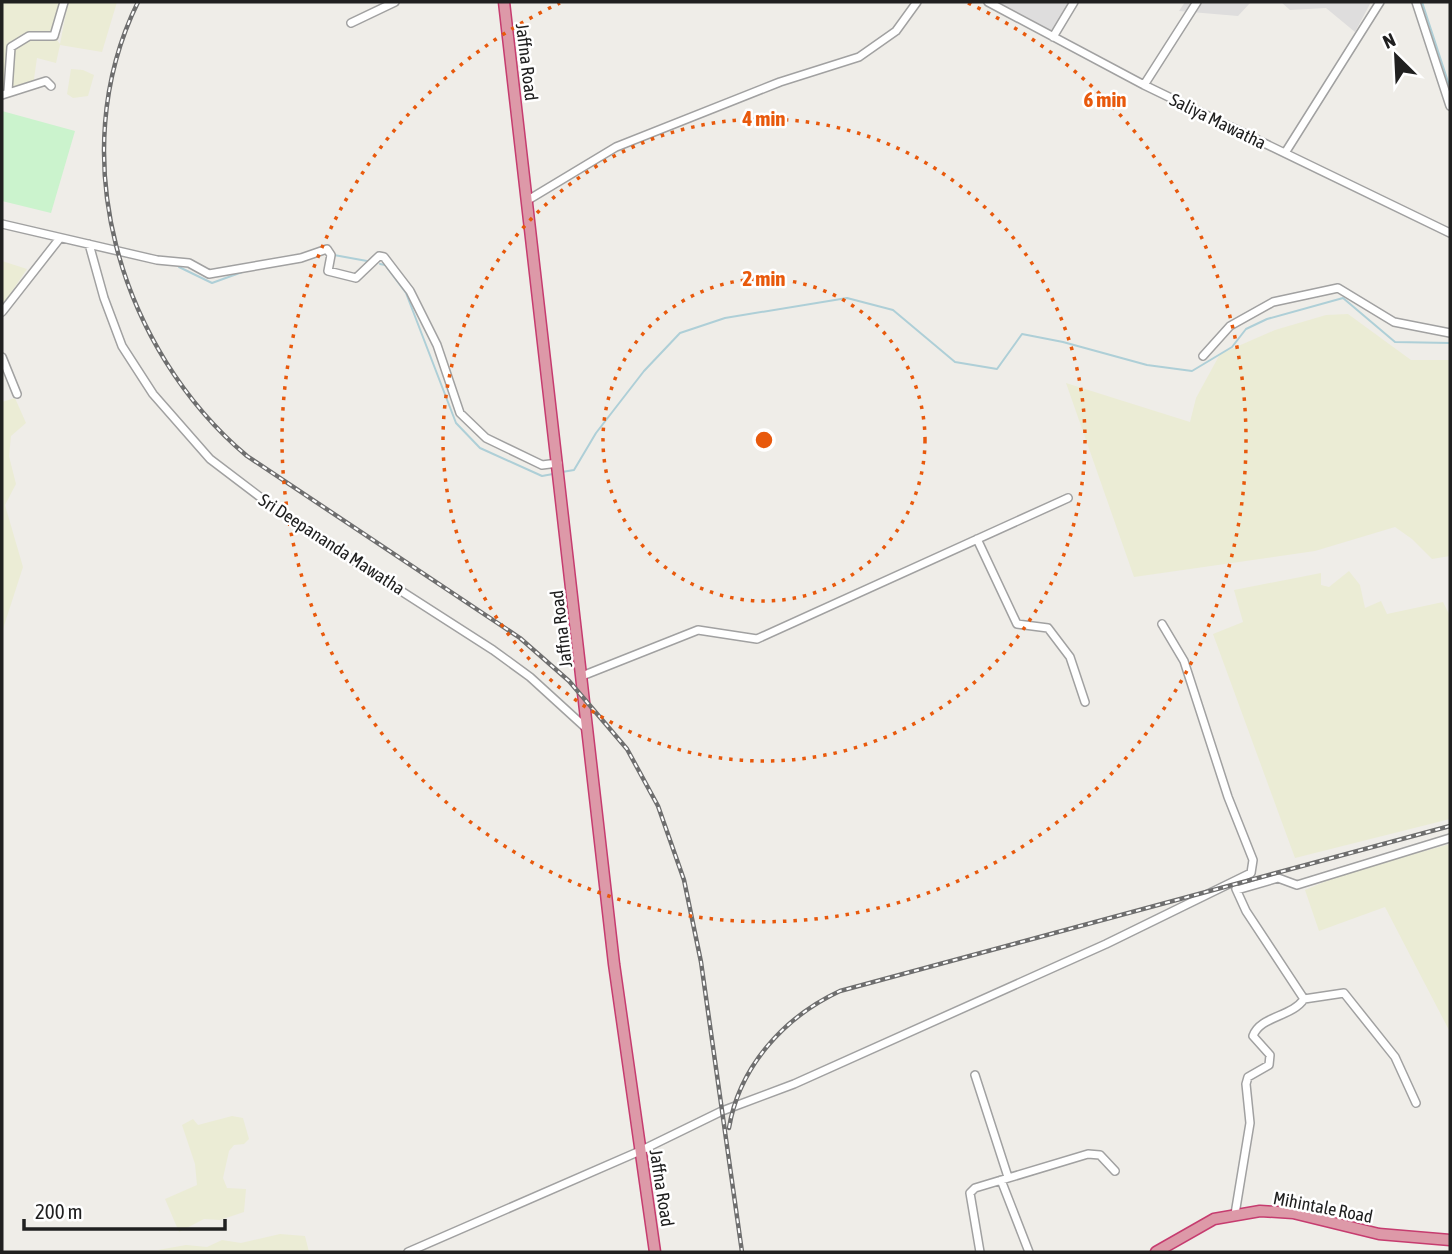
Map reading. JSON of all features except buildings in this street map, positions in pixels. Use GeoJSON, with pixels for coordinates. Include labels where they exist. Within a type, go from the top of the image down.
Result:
{"type":"FeatureCollection","features":[{"type":"Feature","properties":{"kind":"highway","name":"Jaffna Road"},"geometry":{"type":"LineString","coordinates":[[504,2],[614,964],[656,1252]]}},
{"type":"Feature","properties":{"kind":"highway","name":"Mihintale Road"},"geometry":{"type":"LineString","coordinates":[[1156,1252],[1201,1225],[1235,1214],[1276,1211],[1379,1234],[1450,1240]]}},
{"type":"Feature","properties":{"kind":"street"},"geometry":{"type":"LineString","coordinates":[[38,85],[5,93],[11,47],[29,36],[54,36],[64,2]]}},
{"type":"Feature","properties":{"kind":"street"},"geometry":{"type":"LineString","coordinates":[[351,23],[395,2]]}},
{"type":"Feature","properties":{"kind":"street"},"geometry":{"type":"LineString","coordinates":[[528,200],[616,146],[780,82],[859,57],[896,32],[917,2]]}},
{"type":"Feature","properties":{"kind":"street","name":"Saliya Mawatha"},"geometry":{"type":"LineString","coordinates":[[989,2],[1144,85],[1450,233]]}},
{"type":"Feature","properties":{"kind":"street"},"geometry":{"type":"LineString","coordinates":[[1054,37],[1074,2]]}},
{"type":"Feature","properties":{"kind":"street"},"geometry":{"type":"LineString","coordinates":[[1144,85],[1197,2]]}},
{"type":"Feature","properties":{"kind":"street"},"geometry":{"type":"LineString","coordinates":[[1285,153],[1380,2]]}},
{"type":"Feature","properties":{"kind":"street"},"geometry":{"type":"LineString","coordinates":[[1416,2],[1450,106]]}},
{"type":"Feature","properties":{"kind":"street"},"geometry":{"type":"LineString","coordinates":[[2,224],[157,260],[189,263],[209,274],[301,258],[327,249],[331,257],[328,271],[356,278],[379,256],[384,257],[410,291],[426,323],[460,413],[486,438],[558,470]]}},
{"type":"Feature","properties":{"kind":"street"},"geometry":{"type":"LineString","coordinates":[[2,312],[60,238]]}},
{"type":"Feature","properties":{"kind":"street","name":"Sri Deepananda Mawatha"},"geometry":{"type":"LineString","coordinates":[[89,244],[103,298],[122,346],[153,394],[210,459],[289,519],[493,650],[530,677],[588,729]]}},
{"type":"Feature","properties":{"kind":"street"},"geometry":{"type":"LineString","coordinates":[[1203,356],[1230,326],[1273,302],[1338,288],[1394,322],[1450,333]]}},
{"type":"Feature","properties":{"kind":"street"},"geometry":{"type":"LineString","coordinates":[[2,357],[17,394]]}},
{"type":"Feature","properties":{"kind":"street"},"geometry":{"type":"LineString","coordinates":[[582,676],[698,630],[757,639],[1068,498]]}},
{"type":"Feature","properties":{"kind":"street"},"geometry":{"type":"LineString","coordinates":[[977,538],[1017,624],[1048,628],[1070,657],[1085,702]]}},
{"type":"Feature","properties":{"kind":"street"},"geometry":{"type":"LineString","coordinates":[[408,1252],[640,1151],[722,1111],[794,1084],[1106,944],[1251,873],[1253,863],[1228,797],[1184,661],[1162,624]]}},
{"type":"Feature","properties":{"kind":"street"},"geometry":{"type":"LineString","coordinates":[[1237,890],[1278,878],[1297,885],[1356,864],[1450,838]]}},
{"type":"Feature","properties":{"kind":"street"},"geometry":{"type":"LineString","coordinates":[[1233,882],[1246,911],[1304,999]]}},
{"type":"Feature","properties":{"kind":"street"},"geometry":{"type":"LineString","coordinates":[[1235,1214],[1250,1124],[1245,1084],[1248,1077],[1269,1065],[1270,1055],[1253,1035],[1262,1025],[1298,1007],[1304,999],[1334,993],[1344,993],[1349,997],[1395,1057],[1416,1103]]}},
{"type":"Feature","properties":{"kind":"street"},"geometry":{"type":"LineString","coordinates":[[975,1075],[1029,1252]]}},
{"type":"Feature","properties":{"kind":"street"},"geometry":{"type":"LineString","coordinates":[[980,1252],[970,1193],[975,1188],[1088,1154],[1100,1155],[1115,1171]]}},
{"type":"Feature","properties":{"kind":"shaded area"},"geometry":{"type":"Polygon","coordinates":[[[990,2],[1074,2],[1053,37],[990,2]]]}},
{"type":"Feature","properties":{"kind":"shaded area"},"geometry":{"type":"Polygon","coordinates":[[[1185,2],[1251,2],[1238,16],[1179,11],[1185,2]]]}},
{"type":"Feature","properties":{"kind":"shaded area"},"geometry":{"type":"Polygon","coordinates":[[[1281,2],[1371,2],[1355,32],[1326,8],[1290,10],[1281,2]]]}},
{"type":"Feature","properties":{"kind":"green space"},"geometry":{"type":"Polygon","coordinates":[[[2,2],[64,2],[54,36],[60,44],[68,2],[117,2],[102,52],[60,45],[56,63],[37,58],[33,86],[2,95],[2,2]]]}},
{"type":"Feature","properties":{"kind":"green space"},"geometry":{"type":"Polygon","coordinates":[[[71,69],[94,75],[88,96],[73,98],[67,94],[71,69]]]}},
{"type":"Feature","properties":{"kind":"green space"},"geometry":{"type":"Polygon","coordinates":[[[2,111],[75,131],[51,213],[2,201],[2,111]]]}},
{"type":"Feature","properties":{"kind":"green space"},"geometry":{"type":"Polygon","coordinates":[[[2,261],[27,269],[2,306],[2,261]]]}},
{"type":"Feature","properties":{"kind":"green space"},"geometry":{"type":"Polygon","coordinates":[[[1348,314],[1411,360],[1450,360],[1450,556],[1432,559],[1395,527],[1315,551],[1134,577],[1066,383],[1190,422],[1196,398],[1220,354],[1275,330],[1326,315],[1348,314]]]}},
{"type":"Feature","properties":{"kind":"green space"},"geometry":{"type":"Polygon","coordinates":[[[15,398],[26,423],[11,436],[9,456],[16,484],[5,505],[23,567],[2,632],[2,402],[15,398]]]}},
{"type":"Feature","properties":{"kind":"green space"},"geometry":{"type":"Polygon","coordinates":[[[1349,571],[1360,585],[1365,608],[1381,601],[1387,614],[1443,602],[1450,616],[1450,819],[1295,858],[1213,634],[1243,622],[1234,590],[1321,573],[1321,585],[1329,587],[1349,571]]]}},
{"type":"Feature","properties":{"kind":"green space"},"geometry":{"type":"Polygon","coordinates":[[[1450,844],[1450,1032],[1385,907],[1319,931],[1305,890],[1348,872],[1450,844]]]}},
{"type":"Feature","properties":{"kind":"green space"},"geometry":{"type":"Polygon","coordinates":[[[232,1116],[243,1118],[249,1139],[244,1144],[234,1145],[229,1151],[223,1178],[227,1188],[246,1189],[244,1212],[220,1220],[204,1219],[179,1232],[165,1199],[197,1185],[195,1164],[182,1125],[193,1119],[198,1125],[232,1116]]]}},
{"type":"Feature","properties":{"kind":"green space"},"geometry":{"type":"Polygon","coordinates":[[[280,1234],[305,1236],[309,1252],[158,1250],[186,1245],[207,1247],[222,1240],[241,1243],[280,1234]]]}},
{"type":"Feature","properties":{"kind":"waterway"},"geometry":{"type":"LineString","coordinates":[[1422,2],[1450,88]]}},
{"type":"Feature","properties":{"kind":"waterway"},"geometry":{"type":"LineString","coordinates":[[334,255],[367,261]]}},
{"type":"Feature","properties":{"kind":"waterway"},"geometry":{"type":"LineString","coordinates":[[380,264],[385,265],[406,293],[456,423],[480,448],[542,476],[553,474]]}},
{"type":"Feature","properties":{"kind":"waterway"},"geometry":{"type":"LineString","coordinates":[[179,267],[212,283],[245,271]]}},
{"type":"Feature","properties":{"kind":"waterway"},"geometry":{"type":"LineString","coordinates":[[562,472],[574,470],[596,433],[644,371],[680,333],[725,318],[847,298],[893,310],[955,362],[997,369],[1022,334],[1063,342],[1147,365],[1192,371],[1232,347],[1246,329],[1267,319],[1343,298],[1395,342],[1450,343]]}},
{"type":"Feature","properties":{"kind":"railway"},"geometry":{"type":"LineString","coordinates":[[138,2],[116,61],[105,123],[106,185],[116,247],[137,306],[166,362],[203,412],[247,456],[520,638],[569,681],[627,749],[658,806],[684,880],[701,962],[742,1252]]}},
{"type":"Feature","properties":{"kind":"railway"},"geometry":{"type":"LineString","coordinates":[[729,1128],[743,1085],[767,1046],[800,1015],[840,991],[1450,826]]}}]}
